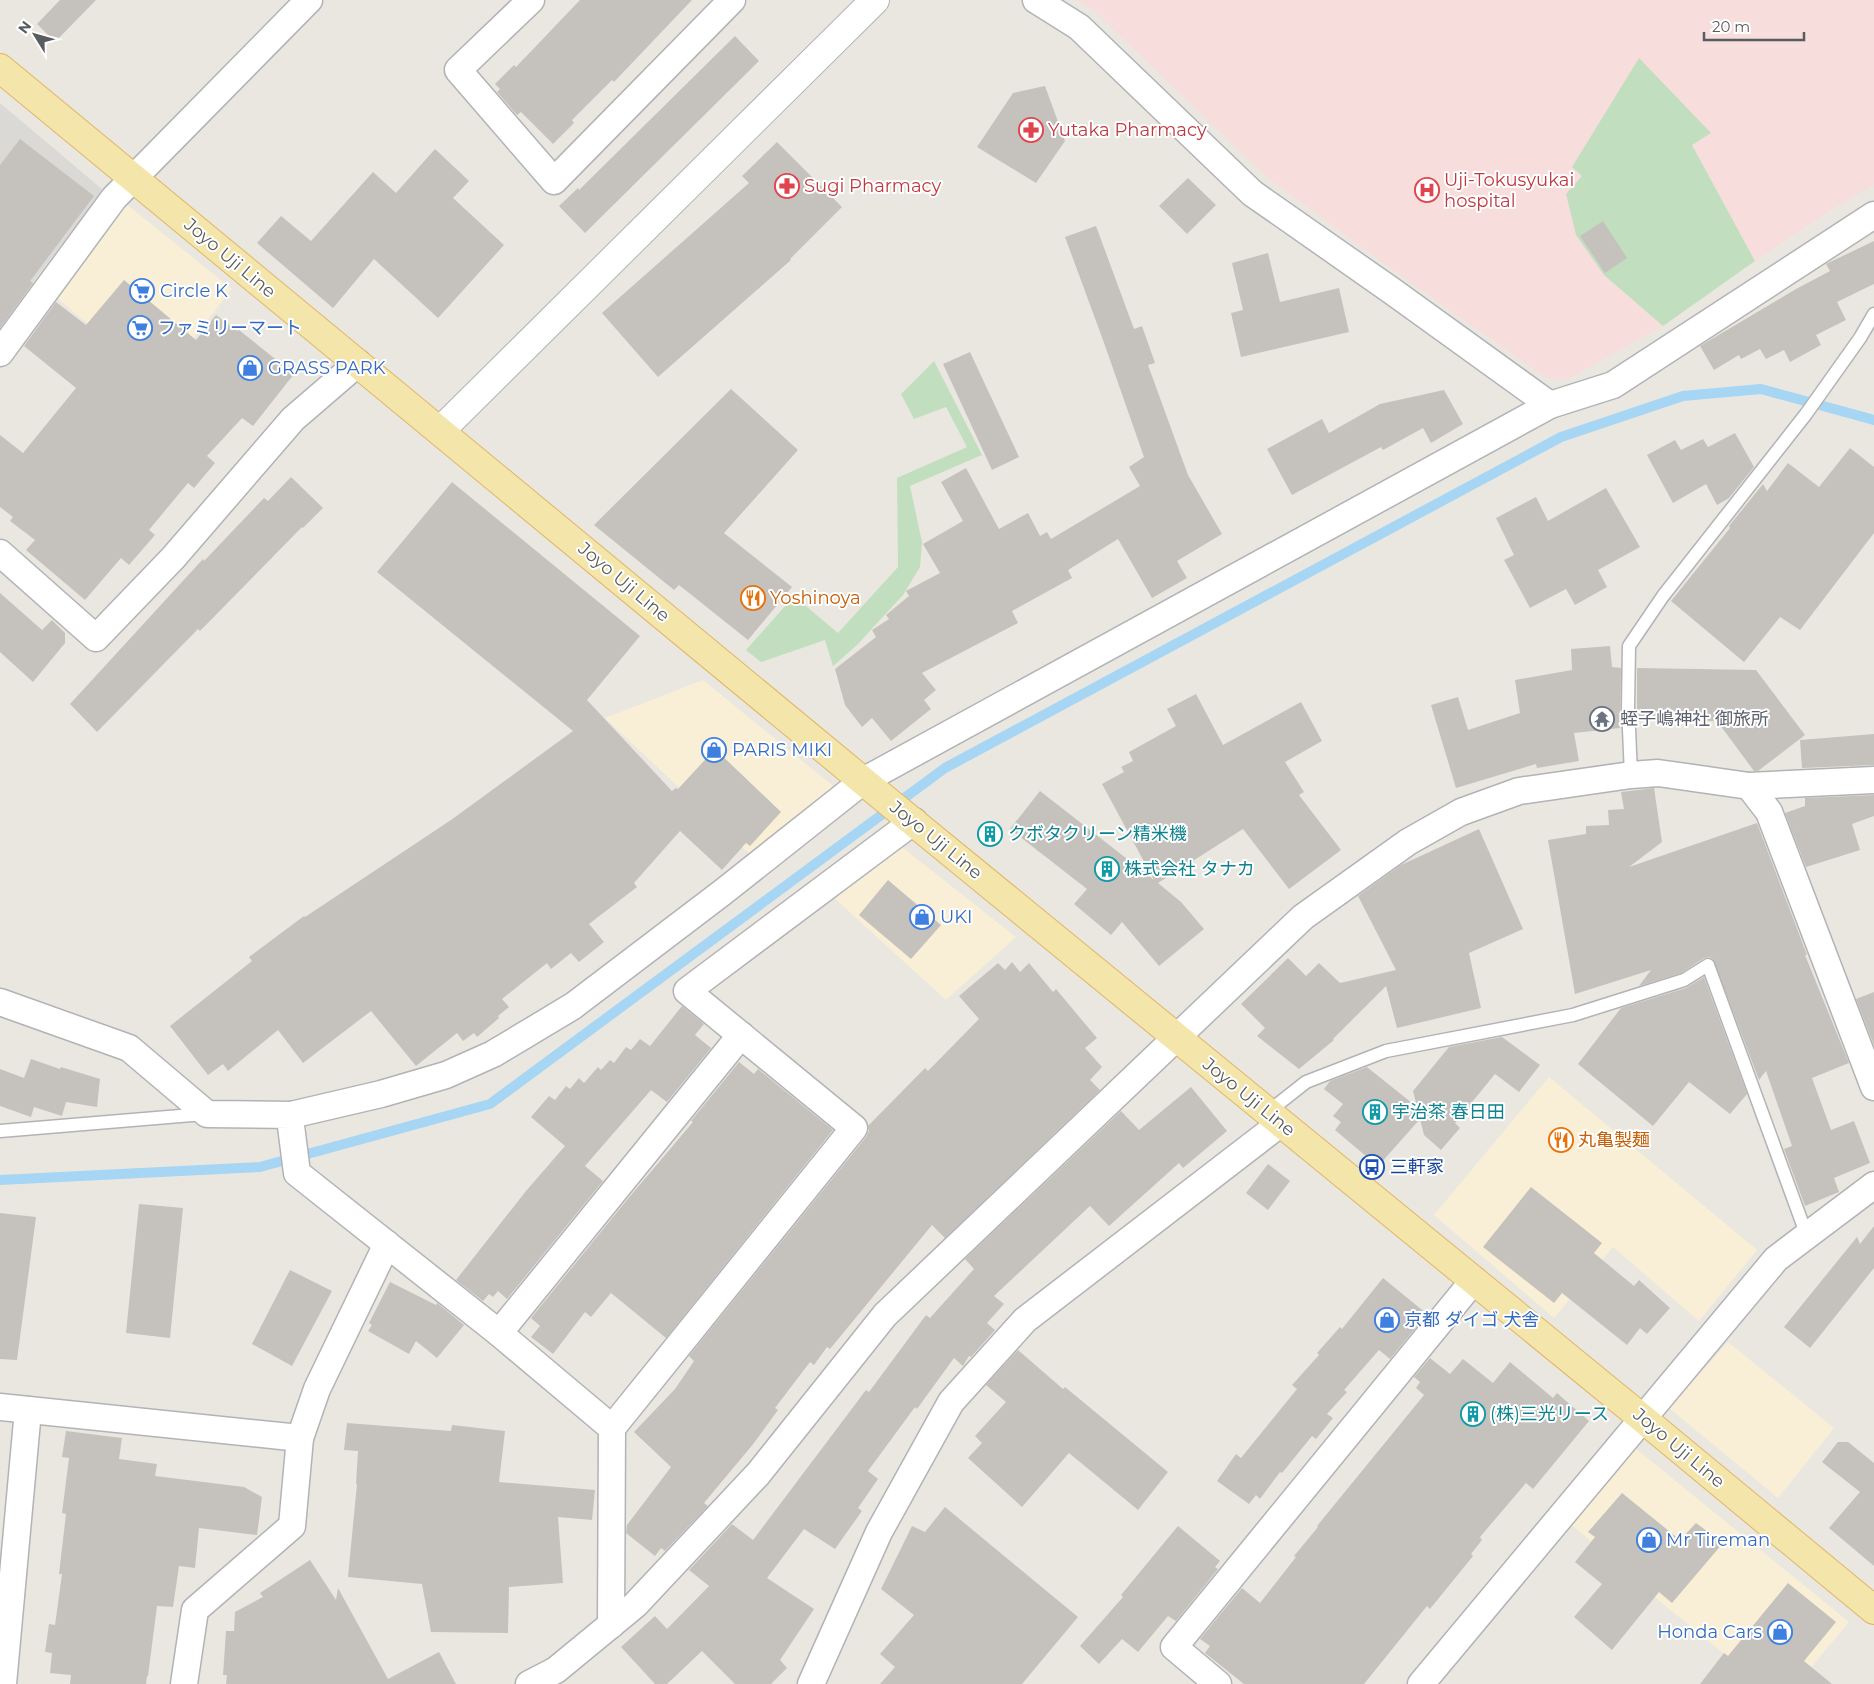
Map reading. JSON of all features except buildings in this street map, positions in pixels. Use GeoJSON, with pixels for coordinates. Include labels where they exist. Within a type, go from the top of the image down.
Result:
{"type":"FeatureCollection","features":[{"type":"Feature","properties":{"kind":"main road","name":"Joyo Uji Line"},"geometry":{"type":"LineString","coordinates":[[0,68],[1176,1038],[1474,1280],[1874,1610]]}},
{"type":"Feature","properties":{"kind":"street"},"geometry":{"type":"LineString","coordinates":[[0,353],[114,198],[309,0]]}},
{"type":"Feature","properties":{"kind":"street"},"geometry":{"type":"LineString","coordinates":[[531,0],[458,70],[554,181],[732,0]]}},
{"type":"Feature","properties":{"kind":"street"},"geometry":{"type":"LineString","coordinates":[[440,431],[876,0]]}},
{"type":"Feature","properties":{"kind":"street"},"geometry":{"type":"LineString","coordinates":[[1036,0],[1079,27],[1252,193],[1550,405]]}},
{"type":"Feature","properties":{"kind":"street"},"geometry":{"type":"LineString","coordinates":[[0,1002],[129,1048],[207,1114],[291,1121],[446,1075],[493,1054],[573,1006],[723,892],[870,786],[1550,405],[1614,385],[1874,215]]}},
{"type":"Feature","properties":{"kind":"street"},"geometry":{"type":"LineString","coordinates":[[0,554],[96,638],[173,558],[293,419],[358,363]]}},
{"type":"Feature","properties":{"kind":"street"},"geometry":{"type":"LineString","coordinates":[[529,1684],[556,1670],[635,1605],[758,1474],[885,1315],[1303,916],[1408,842],[1461,812],[1519,791],[1631,775],[1658,773],[1749,786],[1874,780]]}},
{"type":"Feature","properties":{"kind":"street"},"geometry":{"type":"LineString","coordinates":[[1749,786],[1769,812],[1874,1087]]}},
{"type":"Feature","properties":{"kind":"street"},"geometry":{"type":"LineString","coordinates":[[611,1625],[612,1428],[854,1128],[687,991],[910,818]]}},
{"type":"Feature","properties":{"kind":"street"},"geometry":{"type":"LineString","coordinates":[[499,1333],[741,1035]]}},
{"type":"Feature","properties":{"kind":"street"},"geometry":{"type":"LineString","coordinates":[[811,1684],[879,1532],[951,1402],[1025,1320],[1274,1118]]}},
{"type":"Feature","properties":{"kind":"street"},"geometry":{"type":"LineString","coordinates":[[291,1121],[297,1173],[499,1333],[612,1428]]}},
{"type":"Feature","properties":{"kind":"street"},"geometry":{"type":"LineString","coordinates":[[1433,1680],[1642,1418],[1776,1259],[1874,1185]]}},
{"type":"Feature","properties":{"kind":"street"},"geometry":{"type":"LineString","coordinates":[[184,1684],[195,1610],[292,1526],[300,1438],[317,1389],[387,1244]]}},
{"type":"Feature","properties":{"kind":"street"},"geometry":{"type":"LineString","coordinates":[[1218,1684],[1174,1647],[1474,1280]]}},
{"type":"Feature","properties":{"kind":"street"},"geometry":{"type":"LineString","coordinates":[[0,1407],[300,1438]]}},
{"type":"Feature","properties":{"kind":"street"},"geometry":{"type":"LineString","coordinates":[[3,1684],[28,1410]]}},
{"type":"Feature","properties":{"kind":"lane"},"geometry":{"type":"LineString","coordinates":[[1631,775],[1628,706],[1629,646],[1663,596],[1831,381],[1874,314]]}},
{"type":"Feature","properties":{"kind":"lane"},"geometry":{"type":"LineString","coordinates":[[1274,1118],[1306,1082],[1386,1052],[1573,1015],[1684,980],[1708,964],[1807,1236]]}},
{"type":"Feature","properties":{"kind":"lane"},"geometry":{"type":"LineString","coordinates":[[0,1131],[207,1114]]}},
{"type":"Feature","properties":{"kind":"shaded area","name":"Uji-Tokusyukai hospital"},"geometry":{"type":"Polygon","coordinates":[[[1076,0],[1874,0],[1874,185],[1834,208],[1755,261],[1692,145],[1710,133],[1572,167],[1582,176],[1604,275],[1663,326],[1568,379],[1548,379],[1397,273],[1268,178],[1092,9],[1076,0]]]}},
{"type":"Feature","properties":{"kind":"shaded area"},"geometry":{"type":"Polygon","coordinates":[[[0,103],[103,190],[0,325],[0,103]]]}},
{"type":"Feature","properties":{"kind":"shaded area","name":"Circle K"},"geometry":{"type":"Polygon","coordinates":[[[124,202],[232,289],[159,383],[52,294],[124,202]]]}},
{"type":"Feature","properties":{"kind":"shaded area","name":"PARIS MIKI"},"geometry":{"type":"Polygon","coordinates":[[[703,680],[832,785],[831,798],[752,856],[605,718],[703,680]]]}},
{"type":"Feature","properties":{"kind":"shaded area","name":"UKI"},"geometry":{"type":"Polygon","coordinates":[[[902,847],[1016,937],[946,1000],[832,896],[902,847]]]}},
{"type":"Feature","properties":{"kind":"shaded area","name":"丸亀製麺"},"geometry":{"type":"Polygon","coordinates":[[[1549,1077],[1757,1250],[1699,1321],[1613,1247],[1554,1318],[1434,1215],[1549,1077]]]}},
{"type":"Feature","properties":{"kind":"shaded area"},"geometry":{"type":"Polygon","coordinates":[[[1728,1342],[1834,1428],[1778,1498],[1669,1408],[1728,1342]]]}},
{"type":"Feature","properties":{"kind":"shaded area"},"geometry":{"type":"Polygon","coordinates":[[[1635,1448],[1849,1622],[1797,1684],[1761,1684],[1662,1603],[1566,1520],[1635,1448]]]}},
{"type":"Feature","properties":{"kind":"green space"},"geometry":{"type":"Polygon","coordinates":[[[1639,58],[1711,133],[1692,145],[1755,261],[1663,326],[1604,275],[1576,235],[1566,194],[1582,176],[1572,167],[1639,58]]]}},
{"type":"Feature","properties":{"kind":"green space"},"geometry":{"type":"Polygon","coordinates":[[[934,361],[982,455],[910,486],[922,542],[920,567],[903,595],[857,645],[833,666],[825,640],[761,662],[746,650],[794,596],[838,633],[898,567],[897,478],[967,447],[946,407],[914,419],[901,394],[934,361]]]}},
{"type":"Feature","properties":{"kind":"waterway"},"geometry":{"type":"LineString","coordinates":[[0,1180],[260,1167],[490,1104],[945,768],[1561,437],[1683,396],[1761,389],[1874,420]]}},
{"type":"Feature","properties":{"kind":"place","name":"Yutaka Pharmacy"},"geometry":{"type":"Point","coordinates":[1031,130]}},
{"type":"Feature","properties":{"kind":"place","name":"Sugi Pharmacy"},"geometry":{"type":"Point","coordinates":[787,186]}},
{"type":"Feature","properties":{"kind":"place","name":"Uji-Tokusyukai hospital"},"geometry":{"type":"Point","coordinates":[1427,190]}},
{"type":"Feature","properties":{"kind":"place","name":"Circle K"},"geometry":{"type":"Point","coordinates":[142,291]}},
{"type":"Feature","properties":{"kind":"place","name":"ファミリーマート"},"geometry":{"type":"Point","coordinates":[140,328]}},
{"type":"Feature","properties":{"kind":"place","name":"GRASS PARK"},"geometry":{"type":"Point","coordinates":[250,368]}},
{"type":"Feature","properties":{"kind":"place","name":"Yoshinoya"},"geometry":{"type":"Point","coordinates":[753,598]}},
{"type":"Feature","properties":{"kind":"place","name":"蛭子嶋神社 御旅所"},"geometry":{"type":"Point","coordinates":[1602,719]}},
{"type":"Feature","properties":{"kind":"place","name":"PARIS MIKI"},"geometry":{"type":"Point","coordinates":[714,750]}},
{"type":"Feature","properties":{"kind":"place","name":"クボタクリーン精米機"},"geometry":{"type":"Point","coordinates":[990,834]}},
{"type":"Feature","properties":{"kind":"place","name":"株式会社 タナカ"},"geometry":{"type":"Point","coordinates":[1107,869]}},
{"type":"Feature","properties":{"kind":"place","name":"UKI"},"geometry":{"type":"Point","coordinates":[922,917]}},
{"type":"Feature","properties":{"kind":"place","name":"宇治茶 春日田"},"geometry":{"type":"Point","coordinates":[1375,1112]}},
{"type":"Feature","properties":{"kind":"place","name":"丸亀製麺"},"geometry":{"type":"Point","coordinates":[1561,1140]}},
{"type":"Feature","properties":{"kind":"place","name":"三軒家"},"geometry":{"type":"Point","coordinates":[1372,1167]}},
{"type":"Feature","properties":{"kind":"place","name":"京都 ダイゴ 犬舎"},"geometry":{"type":"Point","coordinates":[1387,1320]}},
{"type":"Feature","properties":{"kind":"place","name":"(株)三光リース"},"geometry":{"type":"Point","coordinates":[1473,1414]}},
{"type":"Feature","properties":{"kind":"place","name":"Mr Tireman"},"geometry":{"type":"Point","coordinates":[1649,1540]}},
{"type":"Feature","properties":{"kind":"place","name":"Honda Cars"},"geometry":{"type":"Point","coordinates":[1780,1632]}}]}
